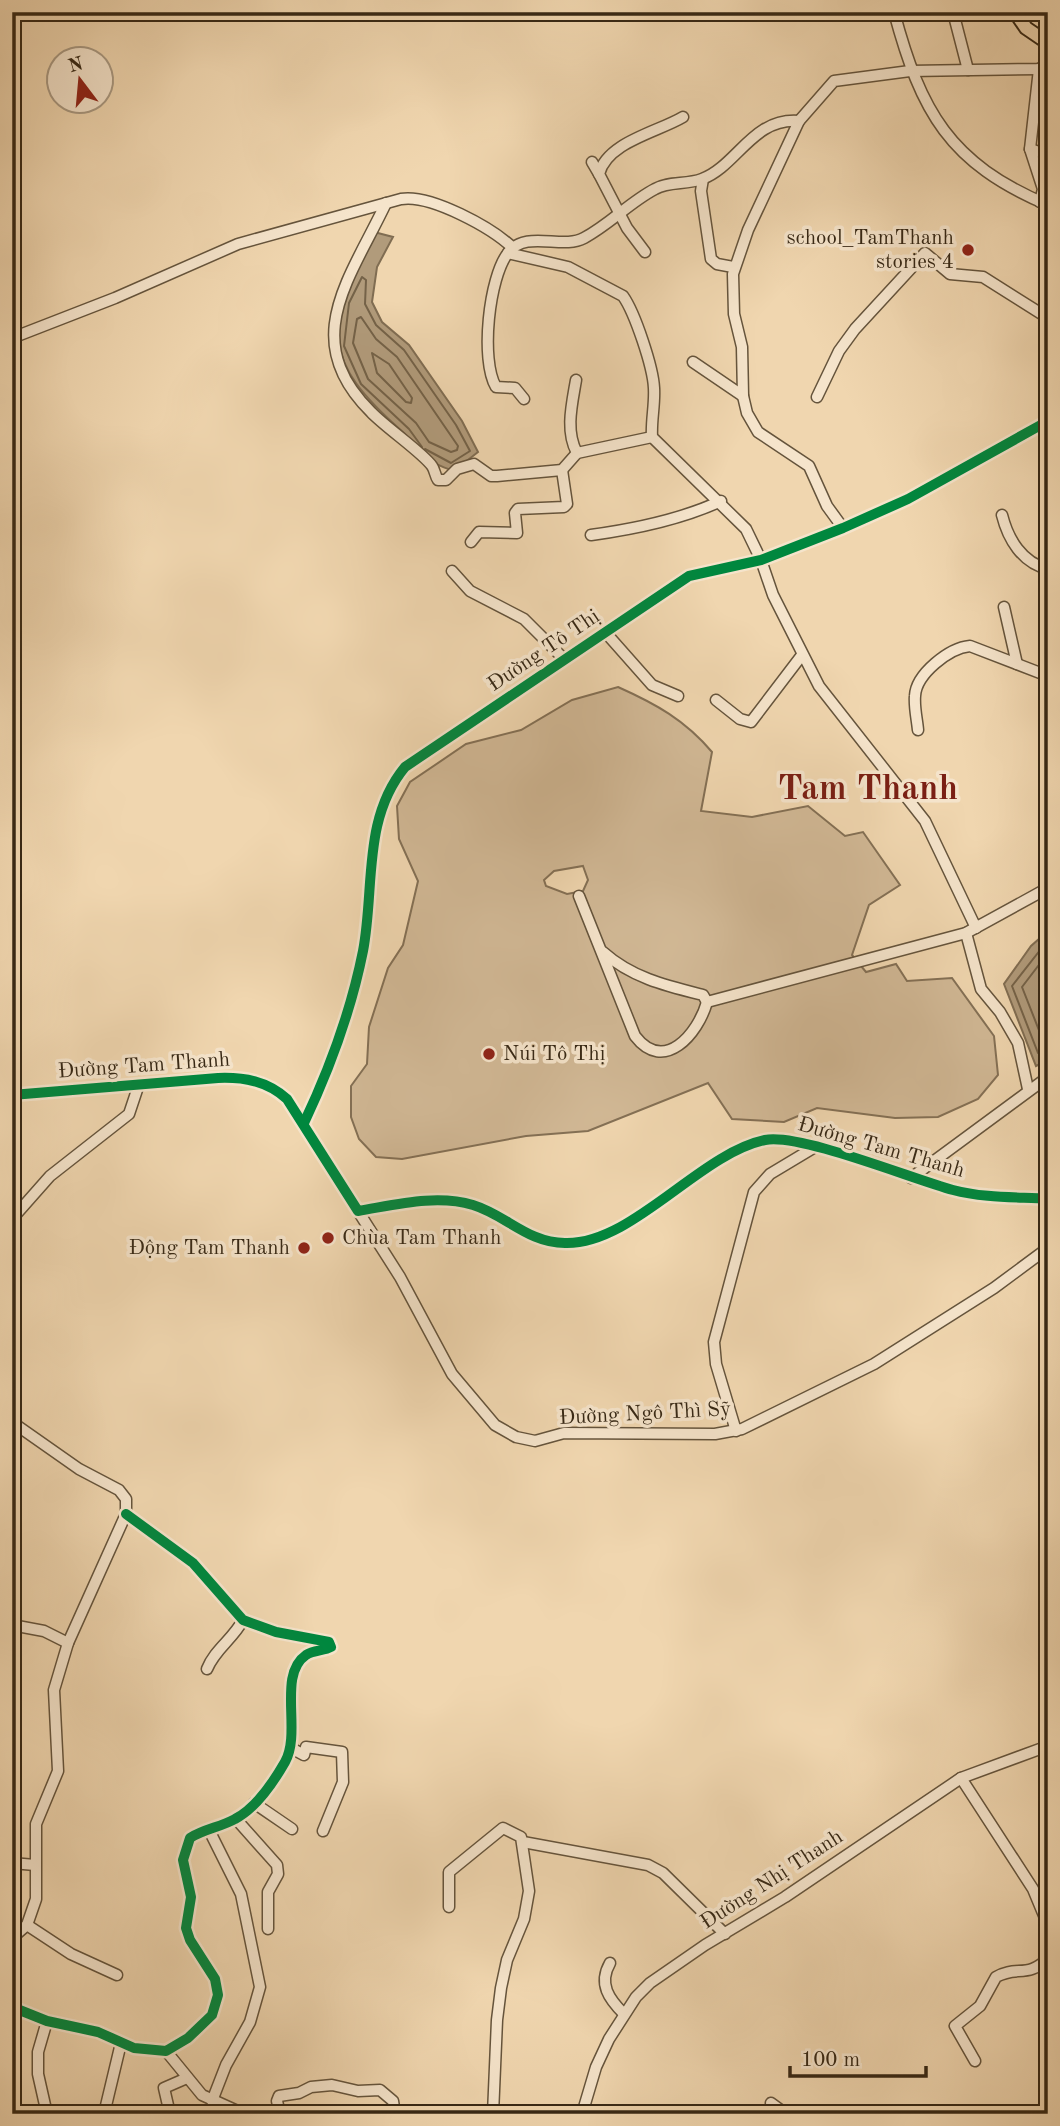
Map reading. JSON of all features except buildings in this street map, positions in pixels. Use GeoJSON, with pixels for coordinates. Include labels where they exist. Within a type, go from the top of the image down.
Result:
{"type":"FeatureCollection","features":[{"type":"Feature","properties":{"kind":"main road"},"geometry":{"type":"LineString","coordinates":[[1015,12],[1026,28],[1048,43]]}},
{"type":"Feature","properties":{"kind":"street"},"geometry":{"type":"LineString","coordinates":[[894,12],[910,71],[938,126],[958,149],[1020,193],[1044,204]]}},
{"type":"Feature","properties":{"kind":"street"},"geometry":{"type":"LineString","coordinates":[[953,12],[968,70]]}},
{"type":"Feature","properties":{"kind":"street"},"geometry":{"type":"LineString","coordinates":[[843,528],[827,506],[809,466],[758,432],[747,413],[743,396],[744,366],[734,314],[733,267],[799,121],[834,81],[910,71],[1044,66],[1030,149],[1044,204]]}},
{"type":"Feature","properties":{"kind":"street"},"geometry":{"type":"LineString","coordinates":[[599,174],[611,154],[684,117]]}},
{"type":"Feature","properties":{"kind":"street"},"geometry":{"type":"LineString","coordinates":[[524,399],[515,388],[496,387],[488,357],[494,289],[510,251],[527,242],[578,241],[621,215],[653,190],[664,185],[703,179],[768,127],[784,120],[799,121]]}},
{"type":"Feature","properties":{"kind":"street"},"geometry":{"type":"LineString","coordinates":[[1030,149],[1048,155]]}},
{"type":"Feature","properties":{"kind":"street"},"geometry":{"type":"LineString","coordinates":[[592,162],[645,252]]}},
{"type":"Feature","properties":{"kind":"street"},"geometry":{"type":"LineString","coordinates":[[703,179],[701,191],[711,259],[717,264],[733,267]]}},
{"type":"Feature","properties":{"kind":"street"},"geometry":{"type":"LineString","coordinates":[[12,338],[115,298],[238,244],[409,198],[492,229],[510,251],[568,267],[623,296],[652,370],[655,411],[651,422],[652,437],[746,529],[761,560],[773,595],[802,655],[833,707],[925,821],[971,930],[981,989],[1000,1012],[1018,1042],[1028,1089]]}},
{"type":"Feature","properties":{"kind":"street"},"geometry":{"type":"LineString","coordinates":[[386,203],[341,297],[332,326],[336,355],[348,387],[379,421],[430,464],[441,481],[457,469],[474,464],[491,476],[562,470],[576,453],[652,437]]}},
{"type":"Feature","properties":{"kind":"street"},"geometry":{"type":"LineString","coordinates":[[817,397],[839,351],[855,329],[925,253],[950,274],[983,277],[1048,318]]}},
{"type":"Feature","properties":{"kind":"street"},"geometry":{"type":"LineString","coordinates":[[693,362],[743,396]]}},
{"type":"Feature","properties":{"kind":"street"},"geometry":{"type":"LineString","coordinates":[[576,380],[571,397],[571,440],[576,453]]}},
{"type":"Feature","properties":{"kind":"street","name":"Đường Tô Thị"},"geometry":{"type":"LineString","coordinates":[[304,1123],[331,1067],[354,988],[363,950],[375,836],[382,801],[405,767],[689,576],[761,560],[843,528],[908,499],[1048,421]]}},
{"type":"Feature","properties":{"kind":"street"},"geometry":{"type":"LineString","coordinates":[[471,542],[479,532],[515,534],[515,513],[518,509],[564,507],[567,504],[562,470]]}},
{"type":"Feature","properties":{"kind":"street"},"geometry":{"type":"LineString","coordinates":[[592,535],[678,517],[721,502]]}},
{"type":"Feature","properties":{"kind":"street"},"geometry":{"type":"LineString","coordinates":[[1002,515],[1008,534],[1024,557],[1035,566],[1048,569]]}},
{"type":"Feature","properties":{"kind":"street"},"geometry":{"type":"LineString","coordinates":[[452,571],[470,591],[524,619],[565,660]]}},
{"type":"Feature","properties":{"kind":"street"},"geometry":{"type":"LineString","coordinates":[[1004,607],[1017,664]]}},
{"type":"Feature","properties":{"kind":"street"},"geometry":{"type":"LineString","coordinates":[[606,633],[652,685],[678,695]]}},
{"type":"Feature","properties":{"kind":"street"},"geometry":{"type":"LineString","coordinates":[[918,730],[915,694],[920,680],[954,651],[970,646],[1048,676]]}},
{"type":"Feature","properties":{"kind":"street"},"geometry":{"type":"LineString","coordinates":[[716,700],[740,719],[751,722],[802,655]]}},
{"type":"Feature","properties":{"kind":"street"},"geometry":{"type":"LineString","coordinates":[[707,1002],[971,930],[1048,888]]}},
{"type":"Feature","properties":{"kind":"street"},"geometry":{"type":"LineString","coordinates":[[579,896],[635,1036],[647,1048],[659,1053],[674,1049],[700,1021],[707,1002],[703,995],[666,986],[627,971],[601,950]]}},
{"type":"Feature","properties":{"kind":"street","name":"Đường Tam Thanh"},"geometry":{"type":"LineString","coordinates":[[12,1095],[218,1078],[252,1080],[278,1091],[304,1123],[358,1211],[417,1202],[458,1202],[474,1205],[533,1237],[563,1244],[581,1242],[618,1228],[747,1146],[766,1140],[789,1140],[957,1191],[1048,1199]]}},
{"type":"Feature","properties":{"kind":"street"},"geometry":{"type":"LineString","coordinates":[[911,1178],[1028,1089],[1046,1082]]}},
{"type":"Feature","properties":{"kind":"street"},"geometry":{"type":"LineString","coordinates":[[12,1219],[50,1177],[129,1114],[139,1084]]}},
{"type":"Feature","properties":{"kind":"street"},"geometry":{"type":"LineString","coordinates":[[736,1431],[716,1364],[714,1342],[754,1192],[770,1174],[815,1147]]}},
{"type":"Feature","properties":{"kind":"street","name":"Đường Ngô Thì Sỹ"},"geometry":{"type":"LineString","coordinates":[[358,1211],[400,1277],[452,1374],[484,1414],[516,1437],[542,1441],[564,1433],[736,1431],[874,1364],[994,1288],[1048,1248]]}},
{"type":"Feature","properties":{"kind":"street"},"geometry":{"type":"LineString","coordinates":[[12,1422],[79,1469],[125,1494],[126,1514],[68,1643],[54,1690],[58,1771],[36,1824],[36,1899],[27,1925],[12,1938]]}},
{"type":"Feature","properties":{"kind":"street"},"geometry":{"type":"LineString","coordinates":[[12,2007],[47,2021],[86,2029],[134,2048],[166,2051],[188,2038],[216,2007],[218,1985],[190,1940],[186,1928],[191,1897],[183,1860],[190,1838],[236,1819],[254,1803],[291,1748],[293,1675],[297,1665],[309,1653],[330,1649],[331,1644],[276,1632],[243,1620],[193,1563],[126,1514]]}},
{"type":"Feature","properties":{"kind":"street"},"geometry":{"type":"LineString","coordinates":[[207,1670],[212,1658],[233,1638],[243,1620]]}},
{"type":"Feature","properties":{"kind":"street"},"geometry":{"type":"LineString","coordinates":[[12,1625],[44,1631],[68,1643]]}},
{"type":"Feature","properties":{"kind":"street","name":"Đường Nhị Thanh"},"geometry":{"type":"LineString","coordinates":[[582,2114],[596,2067],[624,2014],[650,1983],[785,1897],[961,1778],[1048,1745]]}},
{"type":"Feature","properties":{"kind":"street"},"geometry":{"type":"LineString","coordinates":[[291,1748],[304,1755],[306,1747],[342,1752],[343,1782],[323,1831]]}},
{"type":"Feature","properties":{"kind":"street"},"geometry":{"type":"LineString","coordinates":[[961,1778],[1032,1889],[1048,1925]]}},
{"type":"Feature","properties":{"kind":"street"},"geometry":{"type":"LineString","coordinates":[[254,1803],[292,1829]]}},
{"type":"Feature","properties":{"kind":"street"},"geometry":{"type":"LineString","coordinates":[[236,1819],[277,1865],[278,1874],[268,1892],[268,1929]]}},
{"type":"Feature","properties":{"kind":"street"},"geometry":{"type":"LineString","coordinates":[[449,1907],[449,1872],[503,1828],[518,1834],[523,1842],[529,1891],[524,1919],[507,1960],[502,1988],[497,2020],[494,2114]]}},
{"type":"Feature","properties":{"kind":"street"},"geometry":{"type":"LineString","coordinates":[[209,1830],[241,1894],[260,1987],[250,2022],[226,2065],[212,2101]]}},
{"type":"Feature","properties":{"kind":"street"},"geometry":{"type":"LineString","coordinates":[[523,1842],[648,1865],[678,1887],[725,1934]]}},
{"type":"Feature","properties":{"kind":"street"},"geometry":{"type":"LineString","coordinates":[[12,1863],[36,1865]]}},
{"type":"Feature","properties":{"kind":"street"},"geometry":{"type":"LineString","coordinates":[[27,1925],[64,1950],[117,1975]]}},
{"type":"Feature","properties":{"kind":"street"},"geometry":{"type":"LineString","coordinates":[[975,2061],[955,2026],[985,2000],[996,1977],[1008,1972],[1030,1972],[1048,1958]]}},
{"type":"Feature","properties":{"kind":"street"},"geometry":{"type":"LineString","coordinates":[[610,1963],[603,1974],[607,1993],[624,2014]]}},
{"type":"Feature","properties":{"kind":"street"},"geometry":{"type":"LineString","coordinates":[[47,2021],[38,2052],[38,2074],[47,2114]]}},
{"type":"Feature","properties":{"kind":"street"},"geometry":{"type":"LineString","coordinates":[[104,2114],[121,2043]]}},
{"type":"Feature","properties":{"kind":"street"},"geometry":{"type":"LineString","coordinates":[[166,2051],[202,2095],[244,2114]]}},
{"type":"Feature","properties":{"kind":"street"},"geometry":{"type":"LineString","coordinates":[[170,2114],[164,2088],[187,2078]]}},
{"type":"Feature","properties":{"kind":"street"},"geometry":{"type":"LineString","coordinates":[[280,2114],[276,2101],[279,2096],[299,2094],[311,2087],[332,2085],[358,2091],[380,2090],[393,2101],[395,2114]]}},
{"type":"Feature","properties":{"kind":"street"},"geometry":{"type":"LineString","coordinates":[[771,2103],[786,2114]]}},
{"type":"Feature","properties":{"kind":"shaded area"},"geometry":{"type":"Polygon","coordinates":[[[618,687],[657,707],[691,731],[712,752],[701,811],[752,817],[808,806],[845,836],[863,832],[900,885],[869,905],[852,955],[866,972],[896,964],[907,981],[952,978],[994,1036],[998,1075],[978,1099],[938,1117],[895,1118],[817,1108],[784,1122],[732,1119],[708,1083],[588,1131],[526,1136],[402,1159],[376,1157],[359,1139],[351,1117],[351,1086],[367,1064],[369,1027],[388,968],[403,945],[418,881],[399,839],[397,806],[410,782],[466,744],[521,730],[572,700],[618,687]],[[583,866],[554,871],[544,880],[546,886],[567,894],[583,891],[588,880],[583,866]]]}},
{"type":"Feature","properties":{"kind":"water"},"geometry":{"type":"Polygon","coordinates":[[[374,232],[393,237],[377,267],[372,302],[382,322],[409,345],[462,421],[478,452],[454,471],[419,454],[406,435],[356,383],[344,362],[339,341],[341,319],[347,294],[374,232]]]}},
{"type":"Feature","properties":{"kind":"water"},"geometry":{"type":"Polygon","coordinates":[[[1048,931],[1048,1060],[1036,1066],[1004,984],[1031,946],[1048,931]]]}},
{"type":"Feature","properties":{"kind":"cycle path"},"geometry":{"type":"LineString","coordinates":[[304,1123],[346,1017],[363,951],[376,831],[391,787],[405,767],[689,576],[761,560],[843,528],[908,499],[1048,421]]}},
{"type":"Feature","properties":{"kind":"cycle path"},"geometry":{"type":"LineString","coordinates":[[12,1095],[218,1078],[255,1081],[287,1099],[358,1211],[430,1200],[459,1202],[485,1210],[528,1234],[552,1242],[590,1240],[615,1230],[715,1162],[765,1140],[803,1143],[964,1193],[1048,1199]]}},
{"type":"Feature","properties":{"kind":"cycle path"},"geometry":{"type":"LineString","coordinates":[[12,2007],[47,2021],[98,2032],[134,2048],[166,2051],[188,2038],[212,2015],[218,1995],[215,1979],[190,1940],[186,1928],[191,1897],[183,1860],[190,1838],[243,1814],[269,1786],[290,1750],[291,1690],[297,1664],[309,1653],[331,1647],[329,1642],[276,1632],[243,1620],[193,1563],[126,1514]]}},
{"type":"Feature","properties":{"kind":"place","name":"school_TamThanh stories 4"},"geometry":{"type":"Point","coordinates":[968,250]}},
{"type":"Feature","properties":{"kind":"place","name":"Núi Tô Thị"},"geometry":{"type":"Point","coordinates":[489,1054]}},
{"type":"Feature","properties":{"kind":"place","name":"Chùa Tam Thanh"},"geometry":{"type":"Point","coordinates":[328,1238]}},
{"type":"Feature","properties":{"kind":"place","name":"Động Tam Thanh"},"geometry":{"type":"Point","coordinates":[304,1248]}},
{"type":"Feature","properties":{"kind":"district","name":"Tam Thanh"},"geometry":{"type":"Point","coordinates":[868,789]}}]}
